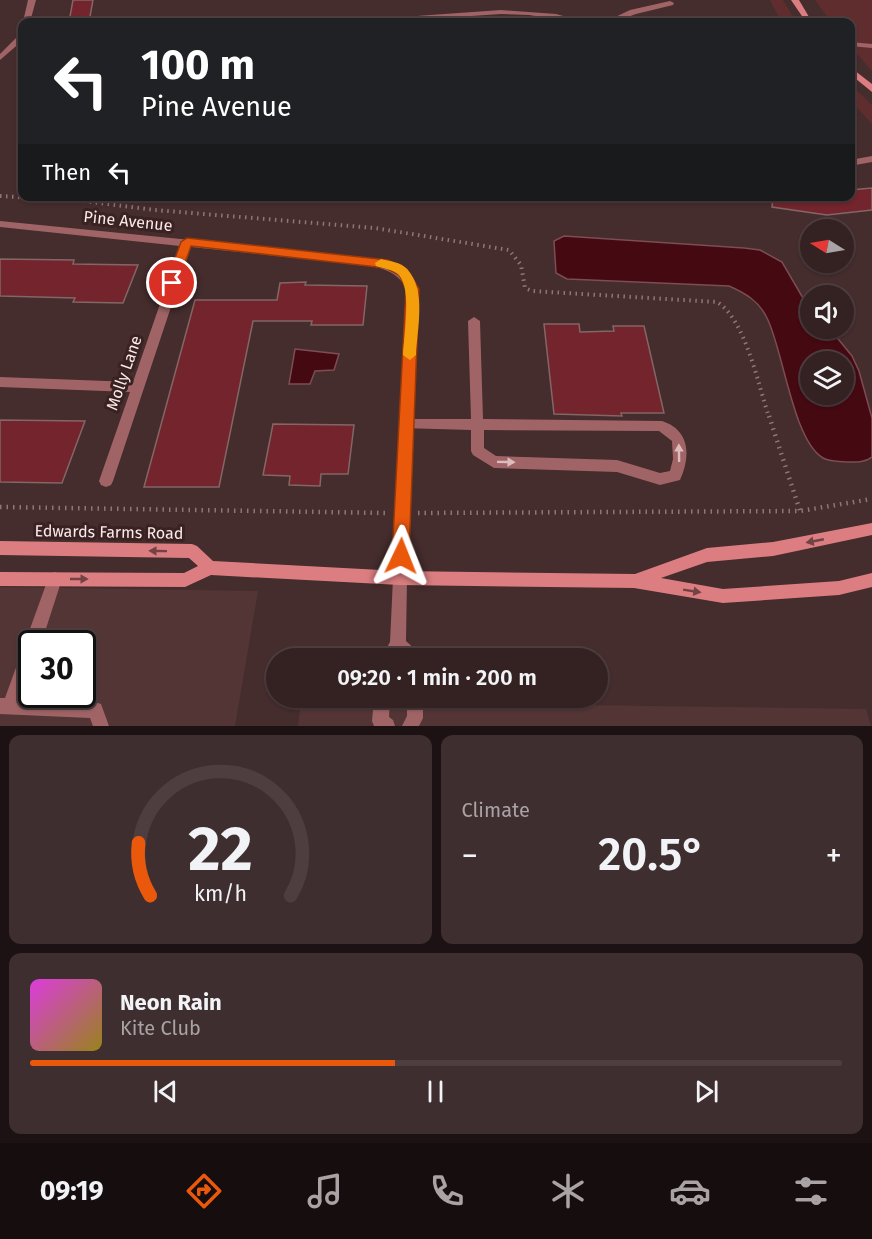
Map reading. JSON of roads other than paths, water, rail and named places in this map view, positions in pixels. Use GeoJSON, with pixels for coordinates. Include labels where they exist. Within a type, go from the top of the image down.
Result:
{"type":"FeatureCollection","features":[{"type":"Feature","properties":{"kind":"main road"},"geometry":{"type":"LineString","coordinates":[[795,0],[806,18]]}},
{"type":"Feature","properties":{"kind":"main road"},"geometry":{"type":"LineString","coordinates":[[855,74],[872,89]]}},
{"type":"Feature","properties":{"kind":"main road"},"geometry":{"type":"LineString","coordinates":[[634,581],[707,555],[773,549],[872,529]]}},
{"type":"Feature","properties":{"kind":"main road","name":"Edwards Farms Road"},"geometry":{"type":"LineString","coordinates":[[0,548],[192,551],[210,568]]}},
{"type":"Feature","properties":{"kind":"main road"},"geometry":{"type":"LineString","coordinates":[[0,579],[185,580],[210,568],[400,578],[634,581],[723,596],[839,588],[872,580]]}},
{"type":"Feature","properties":{"kind":"street"},"geometry":{"type":"LineString","coordinates":[[27,18],[32,0]]}},
{"type":"Feature","properties":{"kind":"street"},"geometry":{"type":"LineString","coordinates":[[619,18],[670,3]]}},
{"type":"Feature","properties":{"kind":"street"},"geometry":{"type":"LineString","coordinates":[[448,18],[523,12],[563,18]]}},
{"type":"Feature","properties":{"kind":"street"},"geometry":{"type":"LineString","coordinates":[[0,58],[18,43]]}},
{"type":"Feature","properties":{"kind":"street"},"geometry":{"type":"LineString","coordinates":[[855,44],[872,46]]}},
{"type":"Feature","properties":{"kind":"street"},"geometry":{"type":"LineString","coordinates":[[855,162],[872,159]]}},
{"type":"Feature","properties":{"kind":"street","name":"Pine Avenue"},"geometry":{"type":"LineString","coordinates":[[0,224],[363,261],[396,267],[403,272],[413,289],[407,424]]}},
{"type":"Feature","properties":{"kind":"street","name":"Molly Lane"},"geometry":{"type":"LineString","coordinates":[[106,481],[187,242]]}},
{"type":"Feature","properties":{"kind":"street"},"geometry":{"type":"LineString","coordinates":[[395,648],[398,644],[407,424],[476,424],[662,426],[678,438],[680,459],[675,476],[660,479],[617,466],[494,462],[478,451],[476,424],[474,321]]}},
{"type":"Feature","properties":{"kind":"street"},"geometry":{"type":"LineString","coordinates":[[0,382],[136,387]]}},
{"type":"Feature","properties":{"kind":"street"},"geometry":{"type":"LineString","coordinates":[[37,630],[55,579]]}},
{"type":"Feature","properties":{"kind":"street"},"geometry":{"type":"LineString","coordinates":[[398,644],[402,648]]}},
{"type":"Feature","properties":{"kind":"street"},"geometry":{"type":"LineString","coordinates":[[18,677],[5,706],[95,710],[101,726]]}},
{"type":"Feature","properties":{"kind":"street"},"geometry":{"type":"LineString","coordinates":[[381,708],[380,721],[387,726]]}},
{"type":"Feature","properties":{"kind":"street"},"geometry":{"type":"LineString","coordinates":[[410,726],[415,718],[415,708]]}}]}
